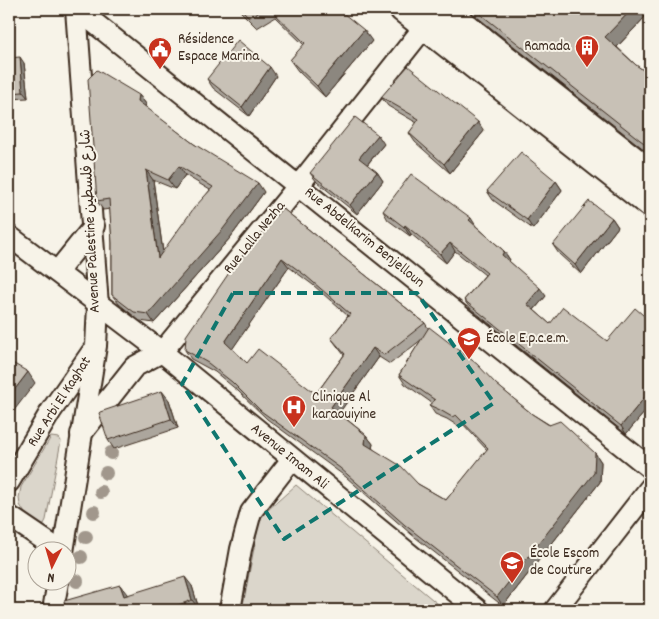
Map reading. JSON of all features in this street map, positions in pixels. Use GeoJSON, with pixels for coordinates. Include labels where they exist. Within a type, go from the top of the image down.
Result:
{"type":"FeatureCollection","features":[{"type":"Feature","properties":{"kind":"main road"},"geometry":{"type":"LineString","coordinates":[[403,9],[436,15],[650,172]]}},
{"type":"Feature","properties":{"kind":"main road"},"geometry":{"type":"LineString","coordinates":[[436,15],[650,204]]}},
{"type":"Feature","properties":{"kind":"street","name":"Rue Abdelkarim Benjelloun"},"geometry":{"type":"LineString","coordinates":[[77,9],[650,468]]}},
{"type":"Feature","properties":{"kind":"street","name":"Avenue Palestine شارع فلسطين"},"geometry":{"type":"LineString","coordinates":[[65,542],[96,346],[98,305],[94,226],[77,9]]}},
{"type":"Feature","properties":{"kind":"street","name":"Rue Lalla Nezha"},"geometry":{"type":"LineString","coordinates":[[81,434],[134,367],[162,352],[436,15]]}},
{"type":"Feature","properties":{"kind":"street"},"geometry":{"type":"LineString","coordinates":[[57,272],[94,226]]}},
{"type":"Feature","properties":{"kind":"street","name":"Avenue Imam Ali"},"geometry":{"type":"LineString","coordinates":[[9,236],[162,352],[478,610]]}},
{"type":"Feature","properties":{"kind":"street","name":"Rue Arbi El Kaghat"},"geometry":{"type":"LineString","coordinates":[[9,482],[14,461],[96,346]]}},
{"type":"Feature","properties":{"kind":"street"},"geometry":{"type":"LineString","coordinates":[[230,610],[241,549],[251,512],[292,459]]}},
{"type":"Feature","properties":{"kind":"street"},"geometry":{"type":"LineString","coordinates":[[555,610],[650,488]]}},
{"type":"Feature","properties":{"kind":"street"},"geometry":{"type":"LineString","coordinates":[[9,516],[48,542]]}},
{"type":"Feature","properties":{"kind":"street"},"geometry":{"type":"LineString","coordinates":[[53,610],[56,592]]}},
{"type":"Feature","properties":{"kind":"highlighted area"},"geometry":{"type":"Polygon","coordinates":[[[233,293],[417,293],[494,403],[284,539],[182,384],[233,293]]]}},
{"type":"Feature","properties":{"kind":"shaded area"},"geometry":{"type":"Polygon","coordinates":[[[51,437],[59,438],[61,441],[46,520],[40,526],[26,515],[20,505],[19,498],[21,487],[51,437]]]}},
{"type":"Feature","properties":{"kind":"shaded area"},"geometry":{"type":"Polygon","coordinates":[[[296,485],[445,610],[242,610],[260,517],[296,485]]]}},
{"type":"Feature","properties":{"kind":"building"},"geometry":{"type":"Polygon","coordinates":[[[241,9],[263,9],[249,17],[241,9]]]}},
{"type":"Feature","properties":{"kind":"building"},"geometry":{"type":"Polygon","coordinates":[[[270,9],[338,9],[364,30],[317,86],[290,60],[305,43],[270,9]]]}},
{"type":"Feature","properties":{"kind":"building","name":"Ramada"},"geometry":{"type":"Polygon","coordinates":[[[474,9],[632,9],[605,37],[650,75],[650,147],[640,140],[474,9]]]}},
{"type":"Feature","properties":{"kind":"building"},"geometry":{"type":"Polygon","coordinates":[[[238,40],[270,67],[242,107],[207,79],[238,40]]]}},
{"type":"Feature","properties":{"kind":"building"},"geometry":{"type":"Polygon","coordinates":[[[20,57],[23,92],[9,93],[9,58],[20,57]]]}},
{"type":"Feature","properties":{"kind":"building"},"geometry":{"type":"Polygon","coordinates":[[[408,66],[478,122],[444,164],[409,133],[419,119],[381,97],[408,66]]]}},
{"type":"Feature","properties":{"kind":"building"},"geometry":{"type":"Polygon","coordinates":[[[97,70],[139,95],[138,101],[194,144],[258,183],[223,229],[148,314],[134,312],[112,295],[112,243],[109,199],[97,201],[88,79],[97,70]],[[179,166],[168,180],[146,170],[158,258],[194,208],[213,187],[179,166]]]}},
{"type":"Feature","properties":{"kind":"building"},"geometry":{"type":"Polygon","coordinates":[[[355,117],[378,135],[359,158],[377,172],[350,205],[310,173],[355,117]]]}},
{"type":"Feature","properties":{"kind":"building"},"geometry":{"type":"Polygon","coordinates":[[[521,152],[556,181],[527,220],[487,191],[521,152]]]}},
{"type":"Feature","properties":{"kind":"building"},"geometry":{"type":"Polygon","coordinates":[[[411,174],[471,218],[469,220],[504,251],[502,255],[540,288],[527,304],[550,324],[563,307],[607,341],[635,308],[650,321],[650,391],[621,426],[464,300],[487,273],[450,243],[440,254],[405,225],[404,227],[383,211],[411,174]]]}},
{"type":"Feature","properties":{"kind":"building"},"geometry":{"type":"Polygon","coordinates":[[[589,201],[612,218],[575,265],[553,245],[589,201]]]}},
{"type":"Feature","properties":{"kind":"building"},"geometry":{"type":"Polygon","coordinates":[[[282,208],[425,323],[384,355],[373,348],[331,407],[366,435],[365,444],[401,466],[418,484],[446,500],[488,448],[456,415],[452,417],[429,405],[435,400],[399,375],[429,327],[477,364],[496,384],[532,414],[549,425],[560,421],[595,453],[594,473],[497,597],[405,525],[340,468],[261,411],[232,382],[208,363],[185,350],[186,336],[233,267],[282,208]],[[282,258],[225,342],[247,363],[258,349],[316,394],[345,354],[331,338],[350,314],[282,258]]]}},
{"type":"Feature","properties":{"kind":"building"},"geometry":{"type":"Polygon","coordinates":[[[9,361],[28,372],[9,397],[9,361]]]}},
{"type":"Feature","properties":{"kind":"building"},"geometry":{"type":"Polygon","coordinates":[[[162,391],[171,419],[108,440],[100,412],[162,391]]]}},
{"type":"Feature","properties":{"kind":"building"},"geometry":{"type":"Polygon","coordinates":[[[185,577],[192,600],[165,610],[66,610],[64,601],[120,585],[124,596],[185,577]]]}},
{"type":"Feature","properties":{"kind":"place","name":"Ramada"},"geometry":{"type":"Point","coordinates":[587,68]}},
{"type":"Feature","properties":{"kind":"place","name":"Résidence Espace Marina"},"geometry":{"type":"Point","coordinates":[160,70]}},
{"type":"Feature","properties":{"kind":"place","name":"École E.p.c.e.m."},"geometry":{"type":"Point","coordinates":[469,360]}},
{"type":"Feature","properties":{"kind":"place","name":"Clinique Al karaouiyine"},"geometry":{"type":"Point","coordinates":[294,428]}},
{"type":"Feature","properties":{"kind":"place","name":"École Escom de Couture"},"geometry":{"type":"Point","coordinates":[512,584]}}]}
